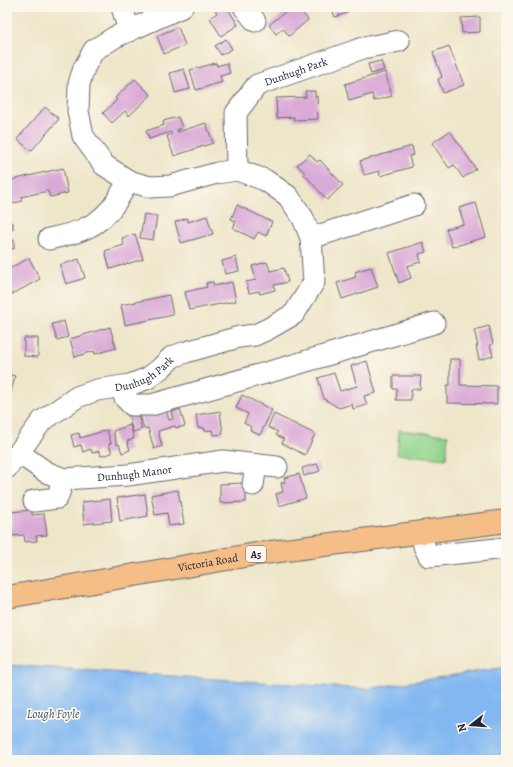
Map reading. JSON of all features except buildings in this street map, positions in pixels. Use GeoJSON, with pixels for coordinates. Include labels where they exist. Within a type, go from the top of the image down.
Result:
{"type":"FeatureCollection","features":[{"type":"Feature","properties":{"kind":"highway","name":"Victoria Road"},"geometry":{"type":"LineString","coordinates":[[7,597],[256,554],[506,521]]}},
{"type":"Feature","properties":{"kind":"street"},"geometry":{"type":"LineString","coordinates":[[122,7],[129,31]]}},
{"type":"Feature","properties":{"kind":"street","name":"Dunhugh Park"},"geometry":{"type":"LineString","coordinates":[[13,460],[42,421],[77,397],[97,390],[121,387],[148,378],[172,357],[268,329],[294,314],[314,282],[311,238],[303,218],[288,196],[265,180],[236,170],[217,173],[170,186],[150,187],[128,181],[104,165],[83,136],[78,111],[79,84],[84,68],[94,50],[115,37],[182,7]]}},
{"type":"Feature","properties":{"kind":"street","name":"Dunhugh Park"},"geometry":{"type":"LineString","coordinates":[[236,170],[236,113],[257,85],[363,48],[399,41]]}},
{"type":"Feature","properties":{"kind":"street"},"geometry":{"type":"LineString","coordinates":[[49,239],[75,233],[93,226],[109,212],[128,181]]}},
{"type":"Feature","properties":{"kind":"street"},"geometry":{"type":"LineString","coordinates":[[311,238],[414,206]]}},
{"type":"Feature","properties":{"kind":"street"},"geometry":{"type":"LineString","coordinates":[[121,387],[125,398],[132,405],[151,405],[280,369],[434,323]]}},
{"type":"Feature","properties":{"kind":"street","name":"Dunhugh Manor"},"geometry":{"type":"LineString","coordinates":[[13,460],[64,479],[128,475],[223,461],[276,467]]}},
{"type":"Feature","properties":{"kind":"street"},"geometry":{"type":"LineString","coordinates":[[253,485],[256,465]]}},
{"type":"Feature","properties":{"kind":"street"},"geometry":{"type":"LineString","coordinates":[[34,501],[57,498],[64,479]]}},
{"type":"Feature","properties":{"kind":"street"},"geometry":{"type":"LineString","coordinates":[[422,532],[424,546],[429,556],[506,548]]}},
{"type":"Feature","properties":{"kind":"green space"},"geometry":{"type":"Polygon","coordinates":[[[399,430],[448,435],[446,459],[397,454],[399,430]]]}},
{"type":"Feature","properties":{"kind":"water","name":"Lough Foyle"},"geometry":{"type":"Polygon","coordinates":[[[7,665],[366,689],[506,667],[506,760],[7,760],[7,665]]]}}]}
